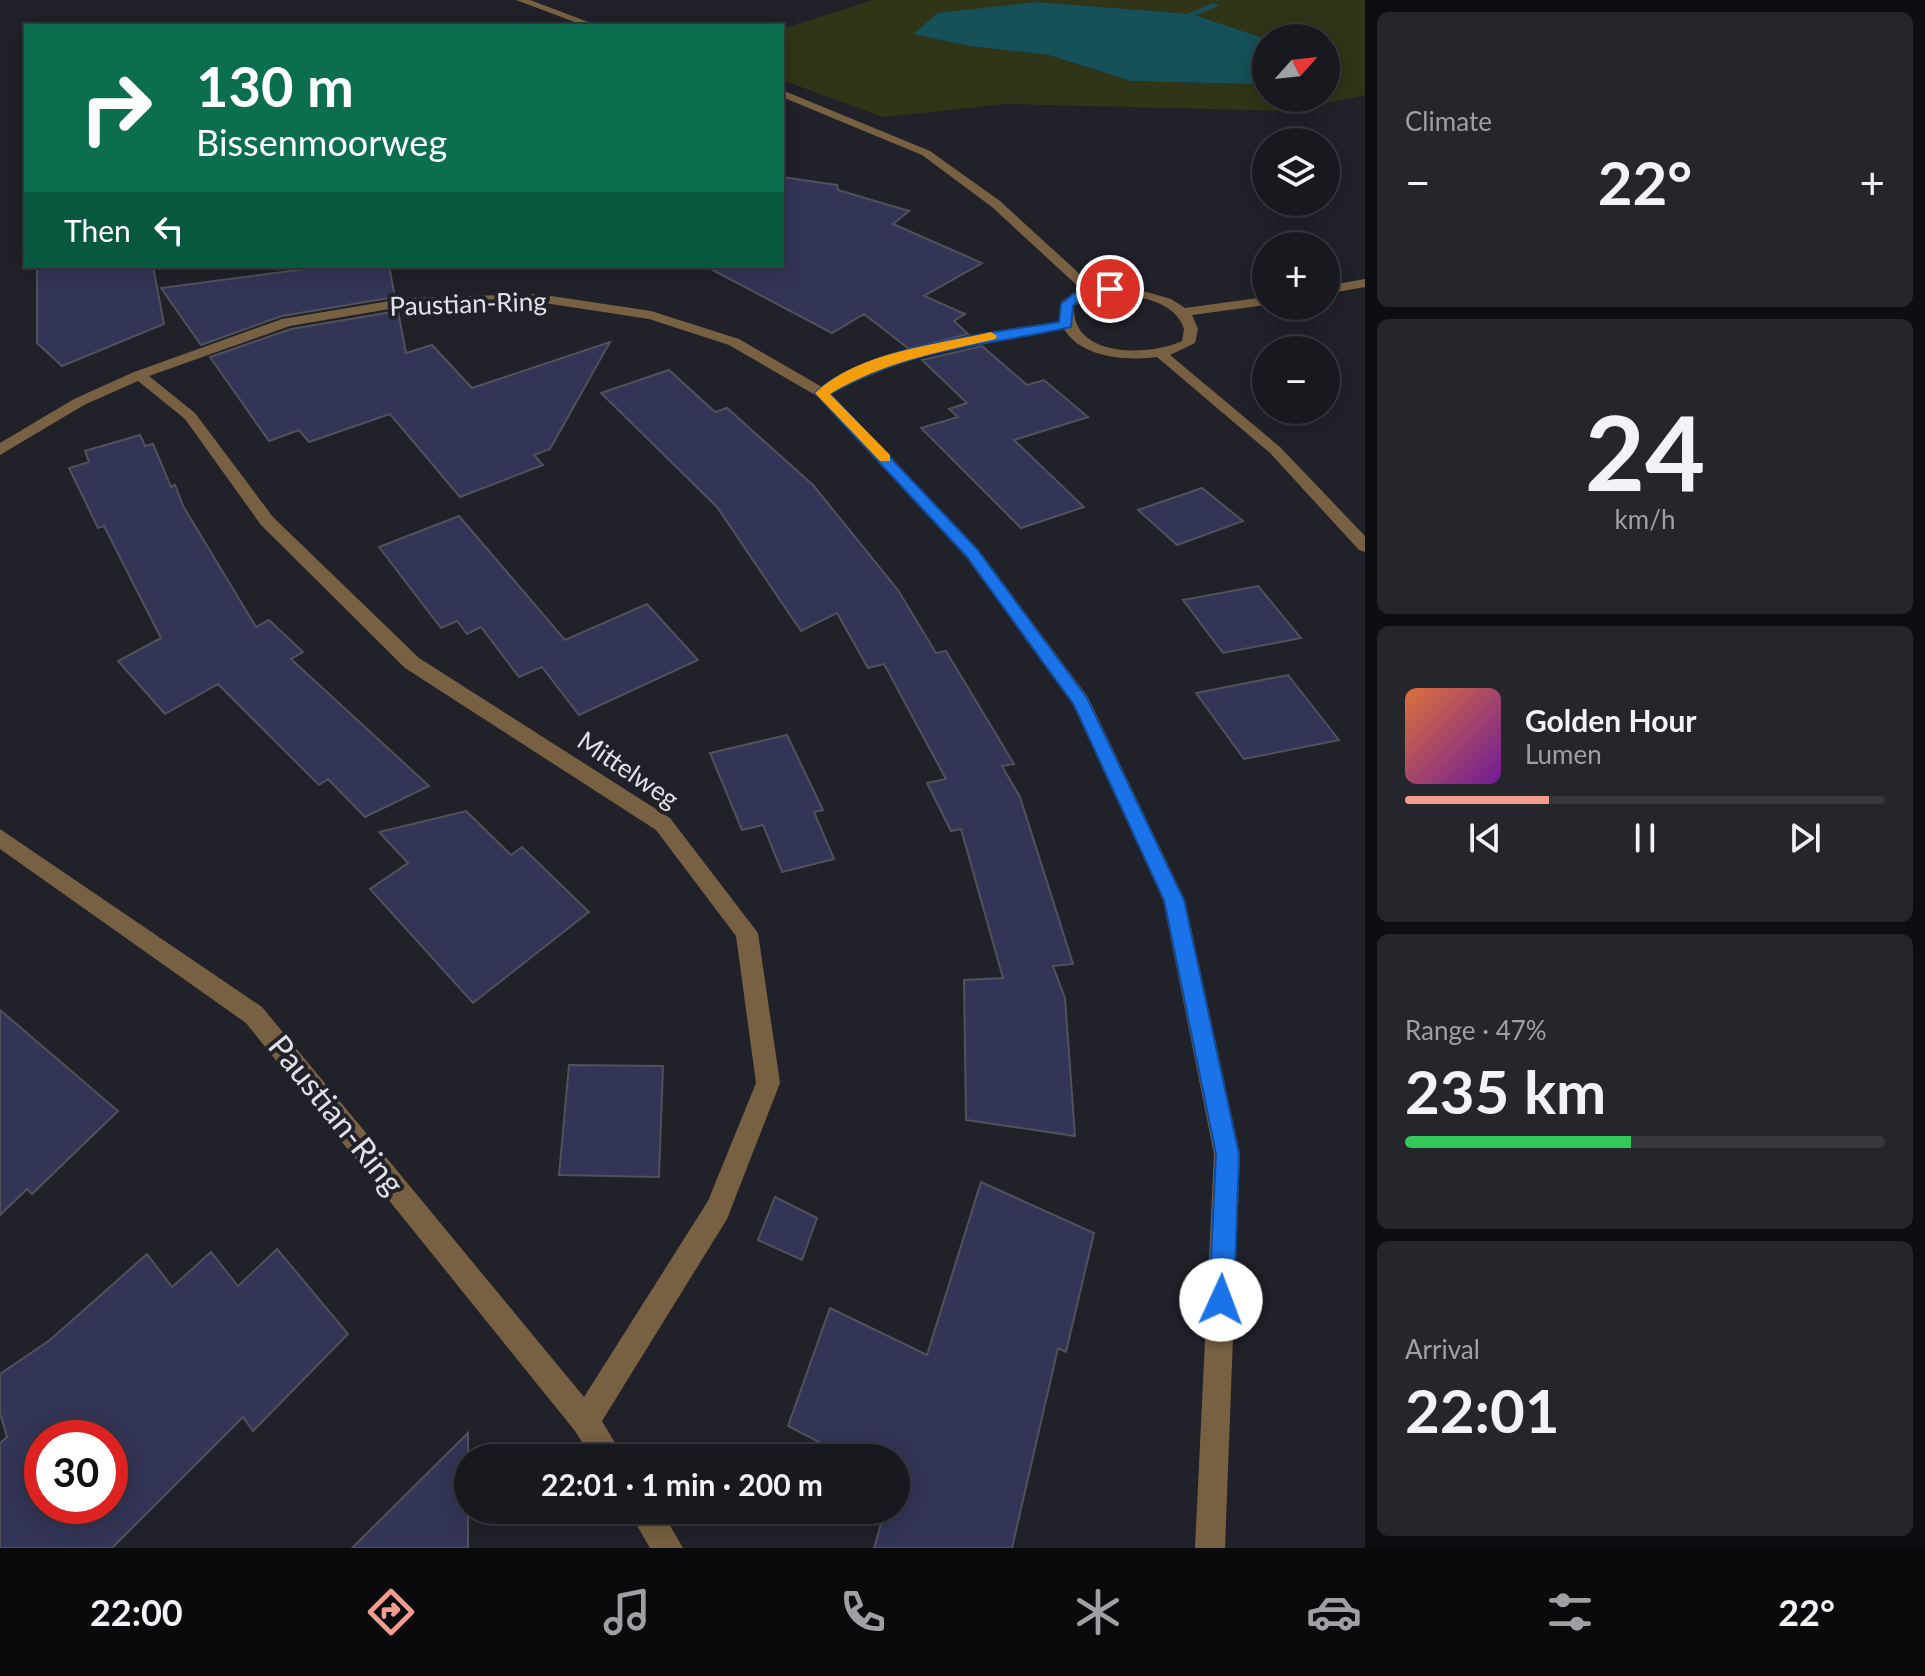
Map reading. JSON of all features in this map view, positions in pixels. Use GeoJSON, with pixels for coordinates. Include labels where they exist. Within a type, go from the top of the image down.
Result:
{"type":"FeatureCollection","features":[{"type":"Feature","properties":{"kind":"street"},"geometry":{"type":"LineString","coordinates":[[521,0],[588,24]]}},
{"type":"Feature","properties":{"kind":"street"},"geometry":{"type":"LineString","coordinates":[[784,94],[926,153],[996,204],[1091,291]]}},
{"type":"Feature","properties":{"kind":"street"},"geometry":{"type":"LineString","coordinates":[[1340,287],[1365,283]]}},
{"type":"Feature","properties":{"kind":"street"},"geometry":{"type":"LineString","coordinates":[[1091,291],[1130,291],[1151,295],[1182,312],[1191,322],[1193,333],[1188,343],[1162,355],[1143,357],[1105,351],[1075,335],[1066,325],[1064,314],[1067,304],[1091,291]]}},
{"type":"Feature","properties":{"kind":"street","name":"Paustian-Ring"},"geometry":{"type":"LineString","coordinates":[[0,450],[79,402],[139,375],[287,322],[407,302],[538,298],[651,315],[734,342],[822,393],[972,553],[1081,702],[1174,900],[1227,1154],[1210,1548]]}},
{"type":"Feature","properties":{"kind":"street"},"geometry":{"type":"LineString","coordinates":[[1182,312],[1252,303]]}},
{"type":"Feature","properties":{"kind":"street"},"geometry":{"type":"LineString","coordinates":[[822,393],[863,369],[892,359],[963,341],[1066,325]]}},
{"type":"Feature","properties":{"kind":"street"},"geometry":{"type":"LineString","coordinates":[[1162,355],[1275,450],[1365,546]]}},
{"type":"Feature","properties":{"kind":"street","name":"Mittelweg"},"geometry":{"type":"LineString","coordinates":[[139,375],[190,416],[267,521],[412,663],[663,824],[747,933],[768,1083],[718,1210],[585,1421]]}},
{"type":"Feature","properties":{"kind":"street","name":"Paustian-Ring"},"geometry":{"type":"LineString","coordinates":[[0,838],[254,1015],[585,1421],[600,1444]]}},
{"type":"Feature","properties":{"kind":"street"},"geometry":{"type":"LineString","coordinates":[[652,1524],[668,1548]]}},
{"type":"Feature","properties":{"kind":"green space"},"geometry":{"type":"Polygon","coordinates":[[[873,0],[1365,0],[1365,95],[1340,100],[1340,24],[1252,24],[1252,34],[1190,14],[1037,2],[914,34],[969,46],[1049,55],[1131,81],[1252,84],[1252,110],[1007,104],[883,117],[784,81],[784,28],[873,0]]]}},
{"type":"Feature","properties":{"kind":"water"},"geometry":{"type":"Polygon","coordinates":[[[1037,2],[1191,14],[1252,34],[1252,84],[1131,81],[1049,55],[969,46],[913,34],[938,13],[1037,2]]]}},
{"type":"Feature","properties":{"kind":"building"},"geometry":{"type":"Polygon","coordinates":[[[784,177],[837,185],[838,190],[909,211],[893,224],[982,263],[924,296],[965,314],[954,321],[968,334],[909,349],[864,314],[832,333],[709,268],[784,268],[784,177]]]}},
{"type":"Feature","properties":{"kind":"building"},"geometry":{"type":"Polygon","coordinates":[[[37,268],[153,268],[164,324],[62,366],[37,343],[37,268]]]}},
{"type":"Feature","properties":{"kind":"building"},"geometry":{"type":"Polygon","coordinates":[[[314,268],[389,268],[395,297],[282,316],[201,345],[161,288],[314,268]]]}},
{"type":"Feature","properties":{"kind":"building"},"geometry":{"type":"Polygon","coordinates":[[[398,311],[406,353],[432,345],[472,388],[610,342],[550,449],[534,455],[543,465],[460,497],[390,414],[309,442],[299,430],[269,441],[210,357],[291,329],[398,311]]]}},
{"type":"Feature","properties":{"kind":"building"},"geometry":{"type":"Polygon","coordinates":[[[982,346],[1027,385],[1044,380],[1088,417],[1014,440],[1084,507],[1021,528],[921,428],[958,417],[949,409],[967,403],[922,360],[982,346]]]}},
{"type":"Feature","properties":{"kind":"building"},"geometry":{"type":"Polygon","coordinates":[[[669,370],[715,412],[727,408],[813,485],[898,590],[936,653],[946,651],[1014,764],[1002,766],[1020,797],[1073,964],[1053,966],[1065,998],[1075,1136],[966,1120],[964,980],[1003,978],[961,829],[951,831],[927,783],[946,779],[884,664],[868,668],[837,613],[801,631],[717,507],[601,393],[669,370]]]}},
{"type":"Feature","properties":{"kind":"building"},"geometry":{"type":"Polygon","coordinates":[[[140,435],[145,446],[153,444],[171,487],[175,485],[183,506],[256,627],[269,620],[303,652],[291,659],[429,786],[365,817],[328,779],[319,785],[218,684],[165,714],[118,661],[161,638],[104,526],[98,528],[69,468],[89,462],[85,451],[140,435]]]}},
{"type":"Feature","properties":{"kind":"building"},"geometry":{"type":"Polygon","coordinates":[[[1202,488],[1243,521],[1177,545],[1138,510],[1202,488]]]}},
{"type":"Feature","properties":{"kind":"building"},"geometry":{"type":"Polygon","coordinates":[[[459,516],[565,640],[647,604],[698,660],[579,715],[542,667],[519,677],[481,627],[467,634],[457,621],[441,628],[379,547],[459,516]]]}},
{"type":"Feature","properties":{"kind":"building"},"geometry":{"type":"Polygon","coordinates":[[[1258,586],[1301,638],[1223,653],[1183,600],[1258,586]]]}},
{"type":"Feature","properties":{"kind":"building"},"geometry":{"type":"Polygon","coordinates":[[[1288,675],[1339,740],[1244,759],[1196,693],[1288,675]]]}},
{"type":"Feature","properties":{"kind":"building"},"geometry":{"type":"Polygon","coordinates":[[[787,735],[823,810],[814,812],[834,859],[782,872],[763,825],[742,830],[710,753],[787,735]]]}},
{"type":"Feature","properties":{"kind":"building"},"geometry":{"type":"Polygon","coordinates":[[[466,811],[511,855],[522,847],[589,912],[473,1003],[370,889],[408,863],[379,832],[466,811]]]}},
{"type":"Feature","properties":{"kind":"building"},"geometry":{"type":"Polygon","coordinates":[[[0,1010],[118,1111],[32,1194],[27,1189],[0,1215],[0,1010]]]}},
{"type":"Feature","properties":{"kind":"building"},"geometry":{"type":"Polygon","coordinates":[[[569,1065],[663,1066],[659,1177],[559,1175],[569,1065]]]}},
{"type":"Feature","properties":{"kind":"building"},"geometry":{"type":"Polygon","coordinates":[[[981,1182],[1094,1233],[1066,1352],[1058,1348],[1012,1548],[874,1548],[881,1524],[910,1524],[910,1444],[823,1444],[788,1426],[830,1308],[927,1355],[981,1182]]]}},
{"type":"Feature","properties":{"kind":"building"},"geometry":{"type":"Polygon","coordinates":[[[775,1197],[817,1218],[802,1260],[758,1240],[775,1197]]]}},
{"type":"Feature","properties":{"kind":"building"},"geometry":{"type":"Polygon","coordinates":[[[277,1249],[348,1334],[253,1431],[243,1417],[112,1548],[0,1548],[0,1443],[7,1437],[0,1413],[0,1374],[50,1340],[147,1254],[172,1287],[211,1252],[238,1286],[277,1249]]]}},
{"type":"Feature","properties":{"kind":"building"},"geometry":{"type":"Polygon","coordinates":[[[468,1433],[468,1444],[457,1444],[468,1433]]]}},
{"type":"Feature","properties":{"kind":"building"},"geometry":{"type":"Polygon","coordinates":[[[454,1447],[454,1524],[468,1524],[468,1548],[352,1548],[454,1447]]]}},
{"type":"Feature","properties":{"kind":"waterway"},"geometry":{"type":"LineString","coordinates":[[1191,14],[1216,5]]}},
{"type":"Feature","properties":{"kind":"slow traffic"},"geometry":{"type":"LineString","coordinates":[[885,458],[822,393],[863,369],[892,359],[991,336]]}},
{"type":"Feature","properties":{"kind":"route"},"geometry":{"type":"LineString","coordinates":[[1110,289],[1091,291],[1067,304],[1064,314],[1066,325],[963,341],[892,359],[863,369],[822,393],[875,446],[972,553],[1081,702],[1174,900],[1227,1154],[1221,1300]]}}]}
